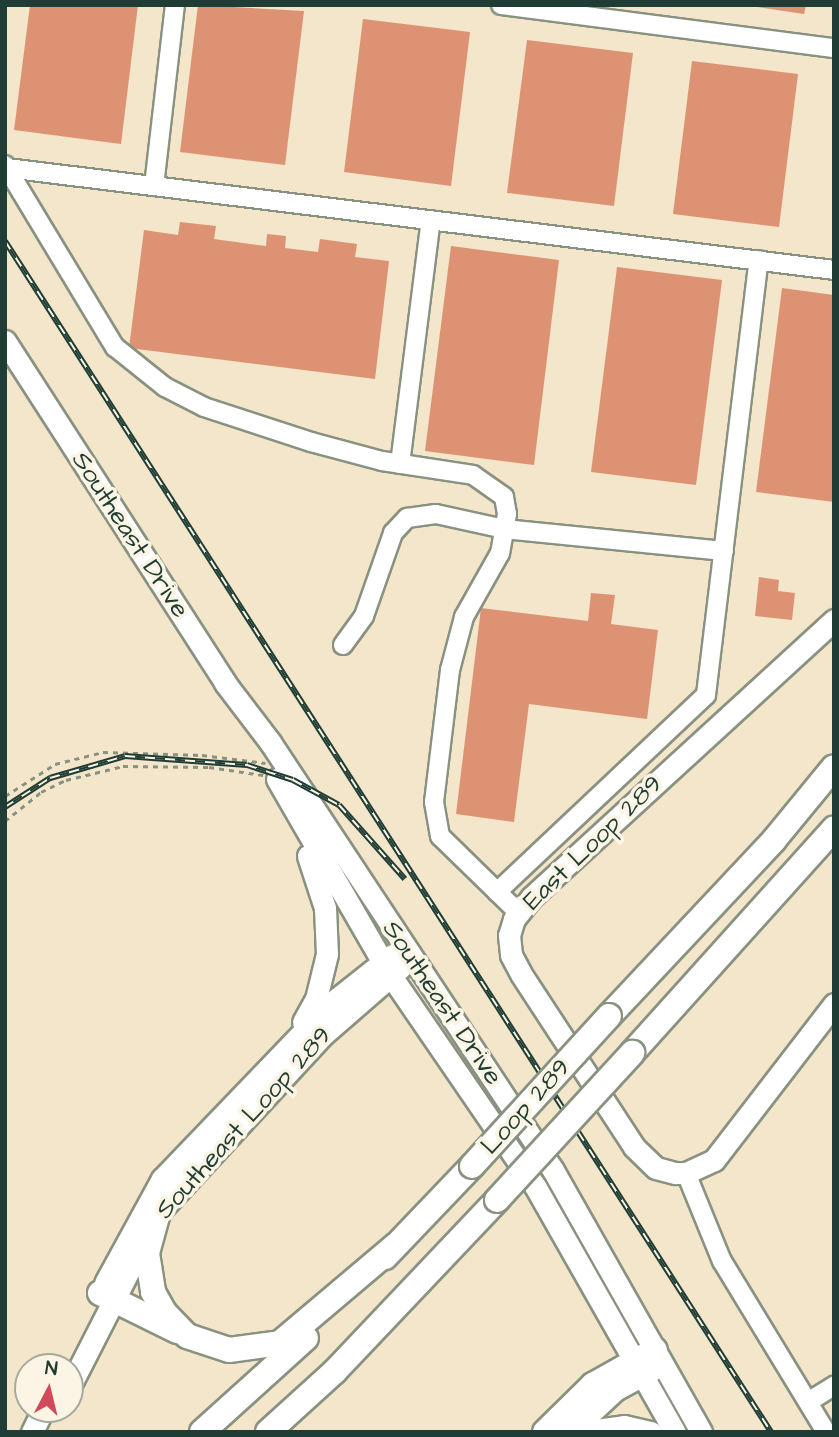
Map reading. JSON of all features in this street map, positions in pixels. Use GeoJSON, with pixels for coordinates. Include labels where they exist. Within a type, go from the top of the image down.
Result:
{"type":"FeatureCollection","features":[{"type":"Feature","properties":{"kind":"highway","name":"Loop 289"},"geometry":{"type":"LineString","coordinates":[[202,1432],[272,1370],[472,1166],[757,859],[834,767]]}},
{"type":"Feature","properties":{"kind":"highway","name":"Loop 289"},"geometry":{"type":"LineString","coordinates":[[268,1432],[335,1371],[497,1200],[834,829]]}},
{"type":"Feature","properties":{"kind":"highway"},"geometry":{"type":"LineString","coordinates":[[158,1213],[147,1253],[153,1292],[164,1312],[187,1336]]}},
{"type":"Feature","properties":{"kind":"highway"},"geometry":{"type":"LineString","coordinates":[[106,1296],[187,1336],[229,1350],[280,1343],[396,1245]]}},
{"type":"Feature","properties":{"kind":"highway"},"geometry":{"type":"LineString","coordinates":[[545,1432],[593,1385],[660,1357]]}},
{"type":"Feature","properties":{"kind":"main road","name":"Southeast Drive"},"geometry":{"type":"LineString","coordinates":[[5,341],[255,728],[272,771],[386,967],[534,1186],[675,1432]]}},
{"type":"Feature","properties":{"kind":"main road","name":"East Loop 289"},"geometry":{"type":"LineString","coordinates":[[687,1173],[656,1168],[634,1147],[521,974],[511,955],[509,935],[519,913],[834,620]]}},
{"type":"Feature","properties":{"kind":"main road","name":"Southeast Drive"},"geometry":{"type":"LineString","coordinates":[[255,728],[270,743],[407,955],[553,1170],[701,1432]]}},
{"type":"Feature","properties":{"kind":"main road"},"geometry":{"type":"LineString","coordinates":[[287,1048],[316,999],[327,954],[325,908],[291,804]]}},
{"type":"Feature","properties":{"kind":"main road","name":"Southeast Loop 289"},"geometry":{"type":"LineString","coordinates":[[83,1353],[106,1296],[162,1178],[287,1048],[386,967],[407,955]]}},
{"type":"Feature","properties":{"kind":"main road","name":"Southeast Loop 289"},"geometry":{"type":"LineString","coordinates":[[72,1353],[158,1213],[386,967]]}},
{"type":"Feature","properties":{"kind":"main road"},"geometry":{"type":"LineString","coordinates":[[687,1173],[715,1160],[834,1004]]}},
{"type":"Feature","properties":{"kind":"main road"},"geometry":{"type":"LineString","coordinates":[[570,1432],[636,1368]]}},
{"type":"Feature","properties":{"kind":"main road"},"geometry":{"type":"LineString","coordinates":[[580,1432],[624,1426],[651,1432]]}},
{"type":"Feature","properties":{"kind":"street"},"geometry":{"type":"LineString","coordinates":[[154,186],[175,5]]}},
{"type":"Feature","properties":{"kind":"street"},"geometry":{"type":"LineString","coordinates":[[501,5],[834,48]]}},
{"type":"Feature","properties":{"kind":"street"},"geometry":{"type":"LineString","coordinates":[[6,166],[834,270]]}},
{"type":"Feature","properties":{"kind":"street"},"geometry":{"type":"LineString","coordinates":[[6,166],[115,347],[137,368],[204,407],[311,442],[400,464],[473,475],[504,497],[504,529],[500,553],[464,617],[450,670],[434,802],[440,836],[519,913]]}},
{"type":"Feature","properties":{"kind":"street"},"geometry":{"type":"LineString","coordinates":[[400,464],[431,220]]}},
{"type":"Feature","properties":{"kind":"street"},"geometry":{"type":"LineString","coordinates":[[497,892],[706,695],[759,260]]}},
{"type":"Feature","properties":{"kind":"street"},"geometry":{"type":"LineString","coordinates":[[343,645],[364,616],[393,533],[407,517],[436,514],[504,529],[724,551]]}},
{"type":"Feature","properties":{"kind":"street"},"geometry":{"type":"LineString","coordinates":[[687,1173],[722,1262],[826,1432]]}},
{"type":"Feature","properties":{"kind":"street"},"geometry":{"type":"LineString","coordinates":[[807,1402],[834,1386]]}},
{"type":"Feature","properties":{"kind":"path"},"geometry":{"type":"LineString","coordinates":[[5,796],[55,764],[103,752],[202,755],[272,771]]}},
{"type":"Feature","properties":{"kind":"path"},"geometry":{"type":"LineString","coordinates":[[5,821],[41,792],[66,780],[123,766],[272,771]]}},
{"type":"Feature","properties":{"kind":"building"},"geometry":{"type":"Polygon","coordinates":[[[30,5],[138,5],[121,144],[14,130],[30,5]]]}},
{"type":"Feature","properties":{"kind":"building"},"geometry":{"type":"Polygon","coordinates":[[[198,5],[304,11],[285,165],[180,152],[198,5]]]}},
{"type":"Feature","properties":{"kind":"building"},"geometry":{"type":"Polygon","coordinates":[[[744,5],[806,5],[804,14],[744,5]]]}},
{"type":"Feature","properties":{"kind":"building"},"geometry":{"type":"Polygon","coordinates":[[[363,19],[470,32],[451,186],[344,172],[363,19]]]}},
{"type":"Feature","properties":{"kind":"building"},"geometry":{"type":"Polygon","coordinates":[[[527,40],[633,53],[614,206],[507,193],[527,40]]]}},
{"type":"Feature","properties":{"kind":"building"},"geometry":{"type":"Polygon","coordinates":[[[692,61],[798,74],[779,227],[673,214],[692,61]]]}},
{"type":"Feature","properties":{"kind":"building"},"geometry":{"type":"Polygon","coordinates":[[[180,222],[216,226],[214,239],[266,246],[267,234],[286,236],[285,248],[318,252],[320,239],[357,244],[355,257],[389,261],[375,379],[129,348],[144,230],[178,235],[180,222]]]}},
{"type":"Feature","properties":{"kind":"building"},"geometry":{"type":"Polygon","coordinates":[[[451,246],[559,260],[534,465],[425,451],[451,246]]]}},
{"type":"Feature","properties":{"kind":"building"},"geometry":{"type":"Polygon","coordinates":[[[617,267],[722,280],[696,485],[591,472],[617,267]]]}},
{"type":"Feature","properties":{"kind":"building"},"geometry":{"type":"Polygon","coordinates":[[[782,288],[834,295],[834,502],[756,492],[782,288]]]}},
{"type":"Feature","properties":{"kind":"building"},"geometry":{"type":"Polygon","coordinates":[[[759,577],[779,580],[778,591],[795,593],[792,620],[755,616],[759,577]]]}},
{"type":"Feature","properties":{"kind":"building"},"geometry":{"type":"Polygon","coordinates":[[[591,593],[615,595],[611,624],[658,630],[647,719],[529,704],[514,822],[456,814],[481,608],[588,621],[591,593]]]}},
{"type":"Feature","properties":{"kind":"railway"},"geometry":{"type":"LineString","coordinates":[[5,241],[771,1432]]}},
{"type":"Feature","properties":{"kind":"railway"},"geometry":{"type":"LineString","coordinates":[[5,807],[50,778],[125,756],[247,765],[293,780],[339,805],[405,879]]}}]}
